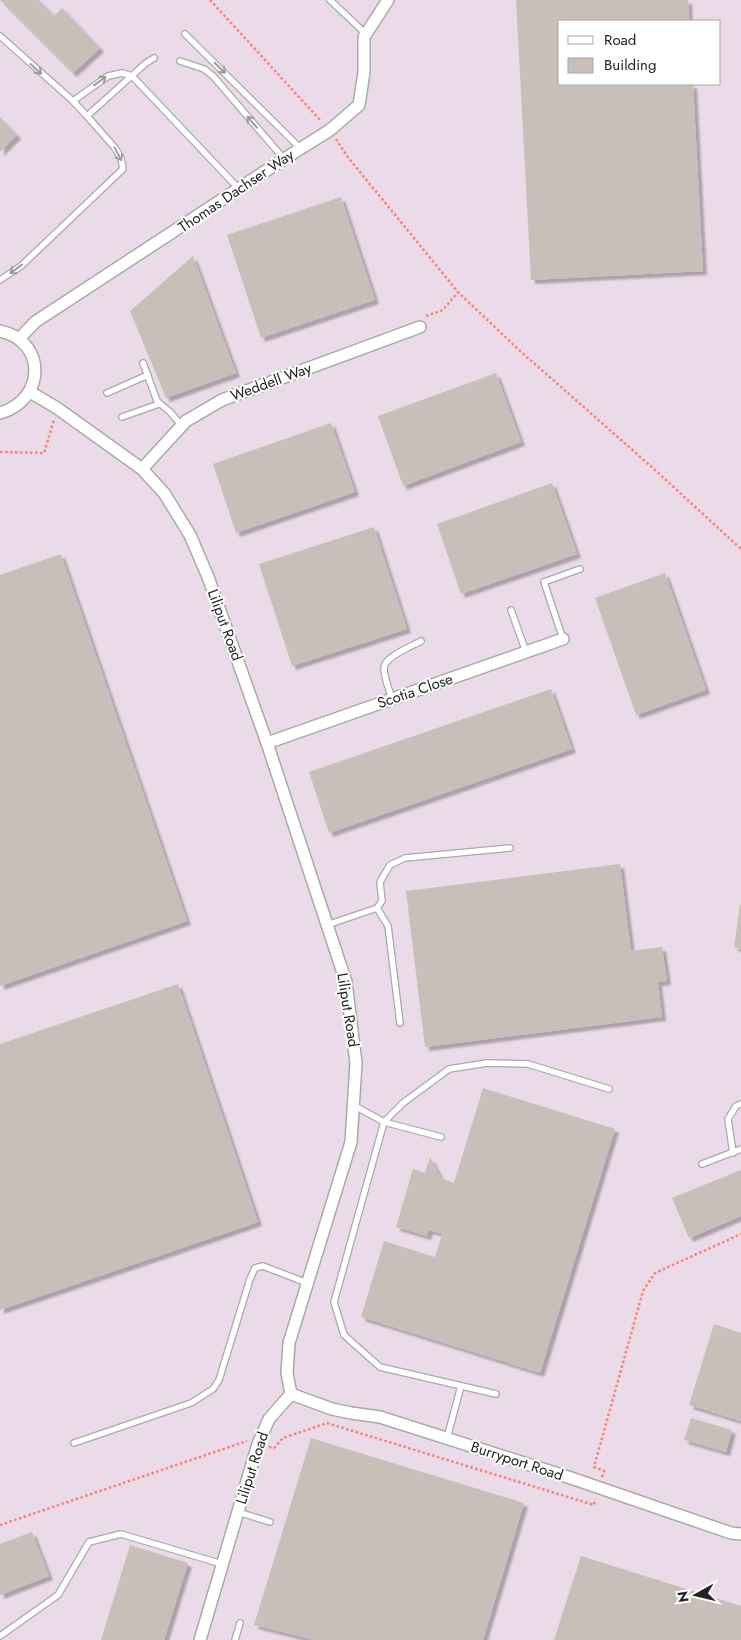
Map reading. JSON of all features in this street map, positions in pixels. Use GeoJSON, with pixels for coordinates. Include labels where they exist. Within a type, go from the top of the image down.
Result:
{"type":"FeatureCollection","features":[{"type":"Feature","properties":{"kind":"street","name":"Thomas Dachser Way"},"geometry":{"type":"LineString","coordinates":[[19,339],[36,322],[284,158],[330,130],[359,104],[364,72],[364,37],[388,0]]}},
{"type":"Feature","properties":{"kind":"street","name":"Weddell Way"},"geometry":{"type":"LineString","coordinates":[[142,469],[186,421],[222,400],[420,327]]}},
{"type":"Feature","properties":{"kind":"street"},"geometry":{"type":"LineString","coordinates":[[0,332],[8,333],[19,339],[27,347],[34,363],[34,380],[30,392],[23,402],[13,409],[0,413]]}},
{"type":"Feature","properties":{"kind":"street","name":"Liliput Road"},"geometry":{"type":"LineString","coordinates":[[30,392],[57,408],[142,469],[164,492],[190,535],[208,577],[267,743],[346,982],[356,1063],[351,1142],[289,1342],[288,1373],[291,1394],[269,1419],[258,1444],[200,1640]]}},
{"type":"Feature","properties":{"kind":"street","name":"Scotia Close"},"geometry":{"type":"LineString","coordinates":[[267,743],[563,639]]}},
{"type":"Feature","properties":{"kind":"street","name":"Burryport Road"},"geometry":{"type":"LineString","coordinates":[[291,1394],[332,1409],[380,1417],[571,1478],[731,1533],[741,1534]]}},
{"type":"Feature","properties":{"kind":"lane"},"geometry":{"type":"LineString","coordinates":[[330,0],[366,34]]}},
{"type":"Feature","properties":{"kind":"lane"},"geometry":{"type":"LineString","coordinates":[[185,34],[300,148]]}},
{"type":"Feature","properties":{"kind":"lane"},"geometry":{"type":"LineString","coordinates":[[0,36],[87,116],[115,148],[121,158],[123,169],[21,266],[0,280]]}},
{"type":"Feature","properties":{"kind":"lane"},"geometry":{"type":"LineString","coordinates":[[87,116],[154,58]]}},
{"type":"Feature","properties":{"kind":"lane"},"geometry":{"type":"LineString","coordinates":[[180,61],[204,69],[209,73],[284,158]]}},
{"type":"Feature","properties":{"kind":"lane"},"geometry":{"type":"LineString","coordinates":[[73,102],[108,76],[122,73],[132,76],[239,189]]}},
{"type":"Feature","properties":{"kind":"lane"},"geometry":{"type":"LineString","coordinates":[[143,363],[159,404],[170,412],[182,426]]}},
{"type":"Feature","properties":{"kind":"lane"},"geometry":{"type":"LineString","coordinates":[[107,393],[148,375]]}},
{"type":"Feature","properties":{"kind":"lane"},"geometry":{"type":"LineString","coordinates":[[122,417],[159,404]]}},
{"type":"Feature","properties":{"kind":"lane"},"geometry":{"type":"LineString","coordinates":[[563,639],[544,582],[580,569]]}},
{"type":"Feature","properties":{"kind":"lane"},"geometry":{"type":"LineString","coordinates":[[511,610],[526,652]]}},
{"type":"Feature","properties":{"kind":"lane"},"geometry":{"type":"LineString","coordinates":[[392,699],[385,670],[386,662],[421,641]]}},
{"type":"Feature","properties":{"kind":"lane"},"geometry":{"type":"LineString","coordinates":[[327,925],[377,908],[382,901],[380,882],[390,865],[405,858],[510,848]]}},
{"type":"Feature","properties":{"kind":"lane"},"geometry":{"type":"LineString","coordinates":[[377,908],[388,926],[400,1023]]}},
{"type":"Feature","properties":{"kind":"lane"},"geometry":{"type":"LineString","coordinates":[[496,1394],[380,1367],[344,1335],[334,1302],[384,1122],[403,1103],[449,1069],[487,1063],[528,1064],[609,1089]]}},
{"type":"Feature","properties":{"kind":"lane"},"geometry":{"type":"LineString","coordinates":[[733,1152],[728,1119],[736,1106],[741,1104]]}},
{"type":"Feature","properties":{"kind":"lane"},"geometry":{"type":"LineString","coordinates":[[353,1105],[384,1122],[441,1137]]}},
{"type":"Feature","properties":{"kind":"lane"},"geometry":{"type":"LineString","coordinates":[[702,1164],[741,1149]]}},
{"type":"Feature","properties":{"kind":"lane"},"geometry":{"type":"LineString","coordinates":[[74,1443],[191,1403],[212,1389],[219,1380],[255,1268],[263,1266],[307,1283]]}},
{"type":"Feature","properties":{"kind":"lane"},"geometry":{"type":"LineString","coordinates":[[447,1438],[461,1386]]}},
{"type":"Feature","properties":{"kind":"lane"},"geometry":{"type":"LineString","coordinates":[[238,1512],[270,1522]]}},
{"type":"Feature","properties":{"kind":"lane"},"geometry":{"type":"LineString","coordinates":[[0,1636],[58,1595],[89,1542],[121,1534],[222,1564]]}},
{"type":"Feature","properties":{"kind":"lane"},"geometry":{"type":"LineString","coordinates":[[235,1640],[240,1623]]}},
{"type":"Feature","properties":{"kind":"path"},"geometry":{"type":"LineString","coordinates":[[210,0],[330,130],[347,156],[458,292],[519,350],[741,549]]}},
{"type":"Feature","properties":{"kind":"path"},"geometry":{"type":"LineString","coordinates":[[420,327],[418,319],[443,310],[458,292]]}},
{"type":"Feature","properties":{"kind":"path"},"geometry":{"type":"LineString","coordinates":[[0,452],[44,453],[57,408]]}},
{"type":"Feature","properties":{"kind":"path"},"geometry":{"type":"LineString","coordinates":[[604,1471],[594,1467],[643,1291],[655,1272],[741,1234]]}},
{"type":"Feature","properties":{"kind":"path"},"geometry":{"type":"LineString","coordinates":[[266,1446],[274,1448],[283,1438],[327,1423],[594,1505]]}},
{"type":"Feature","properties":{"kind":"path"},"geometry":{"type":"LineString","coordinates":[[0,1525],[247,1441]]}},
{"type":"Feature","properties":{"kind":"shaded area"},"geometry":{"type":"Polygon","coordinates":[[[0,0],[741,0],[741,1640],[0,1640],[0,0]]]}},
{"type":"Feature","properties":{"kind":"building"},"geometry":{"type":"Polygon","coordinates":[[[0,0],[39,0],[54,16],[62,8],[100,48],[73,73],[0,0]]]}},
{"type":"Feature","properties":{"kind":"building"},"geometry":{"type":"Polygon","coordinates":[[[516,0],[688,0],[689,20],[558,20],[558,85],[693,85],[703,271],[531,280],[516,0]]]}},
{"type":"Feature","properties":{"kind":"building"},"geometry":{"type":"Polygon","coordinates":[[[0,117],[17,135],[0,152],[0,117]]]}},
{"type":"Feature","properties":{"kind":"building"},"geometry":{"type":"Polygon","coordinates":[[[341,197],[375,300],[261,338],[227,235],[341,197]]]}},
{"type":"Feature","properties":{"kind":"building"},"geometry":{"type":"Polygon","coordinates":[[[193,256],[236,373],[166,398],[130,311],[193,256]]]}},
{"type":"Feature","properties":{"kind":"building"},"geometry":{"type":"Polygon","coordinates":[[[496,373],[521,442],[403,486],[378,416],[496,373]]]}},
{"type":"Feature","properties":{"kind":"building"},"geometry":{"type":"Polygon","coordinates":[[[331,423],[355,492],[236,533],[213,464],[331,423]]]}},
{"type":"Feature","properties":{"kind":"building"},"geometry":{"type":"Polygon","coordinates":[[[552,483],[577,554],[461,594],[437,524],[552,483]]]}},
{"type":"Feature","properties":{"kind":"building"},"geometry":{"type":"Polygon","coordinates":[[[374,527],[407,629],[292,666],[259,564],[374,527]]]}},
{"type":"Feature","properties":{"kind":"building"},"geometry":{"type":"Polygon","coordinates":[[[61,554],[187,921],[0,986],[0,575],[61,554]]]}},
{"type":"Feature","properties":{"kind":"building"},"geometry":{"type":"Polygon","coordinates":[[[665,573],[706,690],[636,715],[595,598],[665,573]]]}},
{"type":"Feature","properties":{"kind":"building"},"geometry":{"type":"Polygon","coordinates":[[[551,689],[572,749],[329,833],[309,772],[551,689]]]}},
{"type":"Feature","properties":{"kind":"building"},"geometry":{"type":"Polygon","coordinates":[[[620,864],[631,951],[662,947],[667,981],[658,982],[662,1017],[425,1047],[406,891],[620,864]]]}},
{"type":"Feature","properties":{"kind":"building"},"geometry":{"type":"Polygon","coordinates":[[[741,905],[741,949],[734,947],[741,905]]]}},
{"type":"Feature","properties":{"kind":"building"},"geometry":{"type":"Polygon","coordinates":[[[178,984],[258,1222],[0,1310],[0,1044],[178,984]]]}},
{"type":"Feature","properties":{"kind":"building"},"geometry":{"type":"Polygon","coordinates":[[[483,1088],[615,1129],[540,1373],[361,1317],[384,1241],[435,1257],[442,1234],[429,1230],[427,1236],[396,1227],[413,1169],[425,1173],[430,1157],[441,1178],[454,1183],[483,1088]]]}},
{"type":"Feature","properties":{"kind":"building"},"geometry":{"type":"Polygon","coordinates":[[[741,1170],[741,1216],[689,1238],[672,1198],[741,1170]]]}},
{"type":"Feature","properties":{"kind":"building"},"geometry":{"type":"Polygon","coordinates":[[[714,1324],[741,1333],[741,1421],[689,1405],[714,1324]]]}},
{"type":"Feature","properties":{"kind":"building"},"geometry":{"type":"Polygon","coordinates":[[[691,1418],[732,1430],[726,1452],[684,1440],[691,1418]]]}},
{"type":"Feature","properties":{"kind":"building"},"geometry":{"type":"Polygon","coordinates":[[[311,1438],[524,1503],[483,1640],[314,1640],[254,1625],[311,1438]]]}},
{"type":"Feature","properties":{"kind":"building"},"geometry":{"type":"Polygon","coordinates":[[[32,1532],[49,1576],[0,1595],[0,1544],[32,1532]]]}},
{"type":"Feature","properties":{"kind":"building"},"geometry":{"type":"Polygon","coordinates":[[[130,1545],[188,1563],[164,1640],[101,1640],[130,1545]]]}},
{"type":"Feature","properties":{"kind":"building"},"geometry":{"type":"Polygon","coordinates":[[[581,1556],[741,1606],[741,1640],[554,1640],[581,1556]]]}}]}
